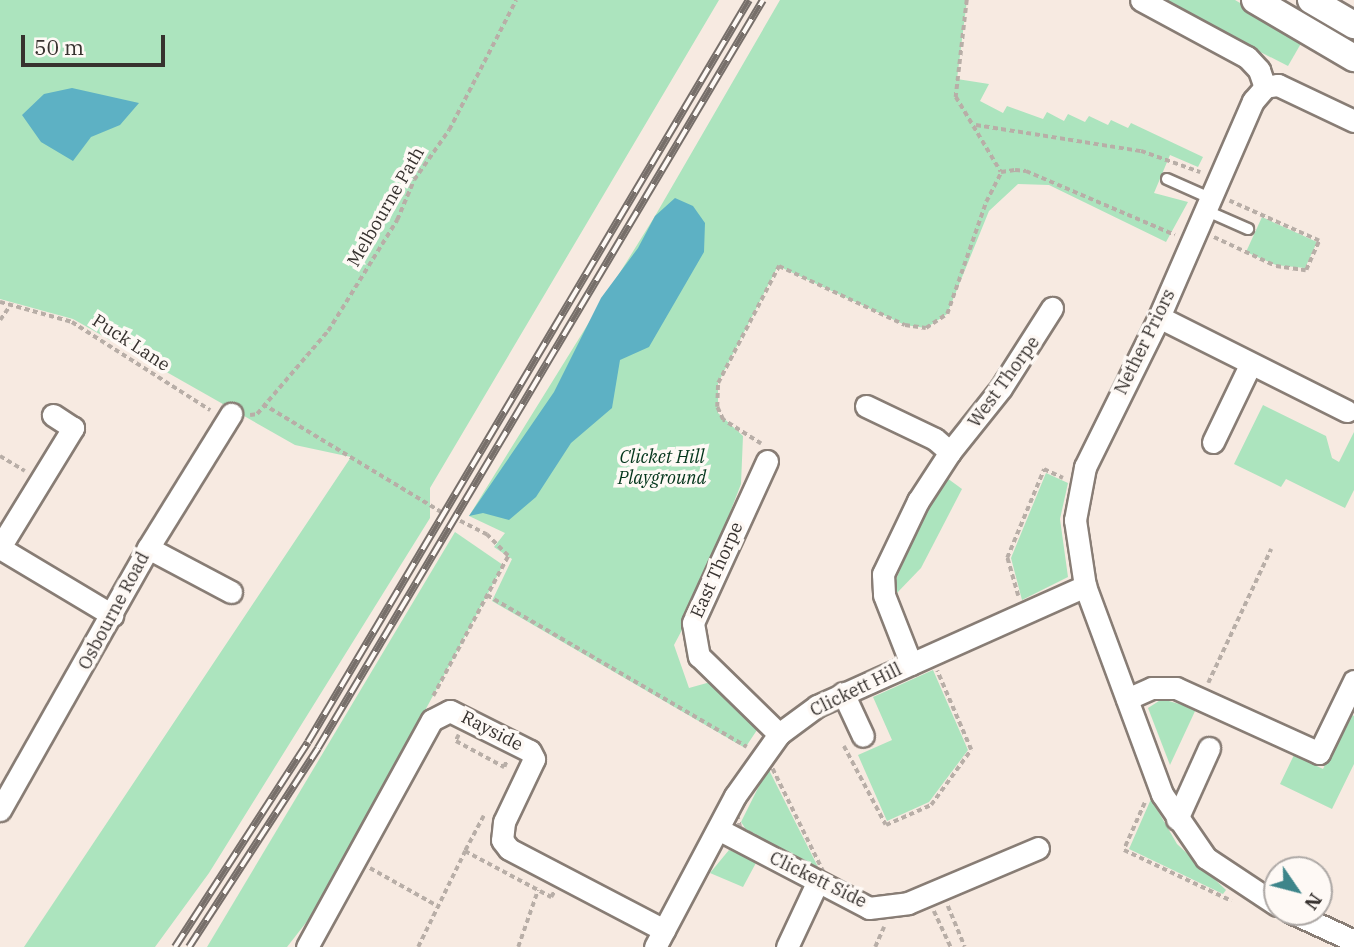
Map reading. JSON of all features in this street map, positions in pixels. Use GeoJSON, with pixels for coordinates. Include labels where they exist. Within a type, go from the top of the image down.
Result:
{"type":"FeatureCollection","features":[{"type":"Feature","properties":{"kind":"street"},"geometry":{"type":"LineString","coordinates":[[1141,0],[1247,57],[1259,70],[1265,87],[1278,85],[1354,121]]}},
{"type":"Feature","properties":{"kind":"street"},"geometry":{"type":"LineString","coordinates":[[1255,0],[1354,58]]}},
{"type":"Feature","properties":{"kind":"street"},"geometry":{"type":"LineString","coordinates":[[1311,0],[1354,25]]}},
{"type":"Feature","properties":{"kind":"street","name":"Nether Priors"},"geometry":{"type":"LineString","coordinates":[[1263,896],[1206,858],[1162,794],[1085,586],[1075,520],[1085,467],[1159,317],[1253,101],[1265,87]]}},
{"type":"Feature","properties":{"kind":"street","name":"West Thorpe"},"geometry":{"type":"LineString","coordinates":[[911,664],[884,595],[884,574],[918,501],[950,452],[1001,388],[1052,308]]}},
{"type":"Feature","properties":{"kind":"street"},"geometry":{"type":"LineString","coordinates":[[1159,317],[1250,365],[1347,411]]}},
{"type":"Feature","properties":{"kind":"street"},"geometry":{"type":"LineString","coordinates":[[1213,442],[1250,365]]}},
{"type":"Feature","properties":{"kind":"street"},"geometry":{"type":"LineString","coordinates":[[866,406],[935,439],[950,452]]}},
{"type":"Feature","properties":{"kind":"street","name":"Osbourne Road"},"geometry":{"type":"LineString","coordinates":[[0,810],[148,548],[231,414]]}},
{"type":"Feature","properties":{"kind":"street"},"geometry":{"type":"LineString","coordinates":[[52,415],[73,428],[0,548],[112,615]]}},
{"type":"Feature","properties":{"kind":"street","name":"East Thorpe"},"geometry":{"type":"LineString","coordinates":[[770,455],[693,623],[699,656],[777,743]]}},
{"type":"Feature","properties":{"kind":"street"},"geometry":{"type":"LineString","coordinates":[[148,548],[231,592]]}},
{"type":"Feature","properties":{"kind":"street","name":"Clickett Hill"},"geometry":{"type":"LineString","coordinates":[[660,938],[758,759],[817,706],[1085,586]]}},
{"type":"Feature","properties":{"kind":"street"},"geometry":{"type":"LineString","coordinates":[[1127,699],[1152,688],[1176,688],[1319,753],[1354,681]]}},
{"type":"Feature","properties":{"kind":"street"},"geometry":{"type":"LineString","coordinates":[[844,693],[856,743]]}},
{"type":"Feature","properties":{"kind":"street","name":"Rayside"},"geometry":{"type":"LineString","coordinates":[[307,947],[432,720],[442,713],[458,713],[530,751],[534,758],[504,822],[502,840],[509,849],[660,938]]}},
{"type":"Feature","properties":{"kind":"street"},"geometry":{"type":"LineString","coordinates":[[1177,819],[1209,748]]}},
{"type":"Feature","properties":{"kind":"street","name":"Clickett Side"},"geometry":{"type":"LineString","coordinates":[[718,829],[869,908],[888,907],[1038,848]]}},
{"type":"Feature","properties":{"kind":"street"},"geometry":{"type":"LineString","coordinates":[[787,947],[817,883]]}},
{"type":"Feature","properties":{"kind":"street"},"geometry":{"type":"LineString","coordinates":[[1321,926],[1354,941]]}},
{"type":"Feature","properties":{"kind":"lane"},"geometry":{"type":"LineString","coordinates":[[1167,179],[1211,201],[1248,229]]}},
{"type":"Feature","properties":{"kind":"path","name":"Melbourne Path"},"geometry":{"type":"LineString","coordinates":[[257,414],[335,320],[397,220],[414,180],[449,130],[516,0]]}},
{"type":"Feature","properties":{"kind":"path"},"geometry":{"type":"LineString","coordinates":[[967,0],[956,97],[976,125],[1002,172]]}},
{"type":"Feature","properties":{"kind":"path"},"geometry":{"type":"LineString","coordinates":[[976,125],[1172,159],[1212,177],[1211,201],[1319,241],[1306,270],[1276,267],[1209,234]]}},
{"type":"Feature","properties":{"kind":"path"},"geometry":{"type":"LineString","coordinates":[[1002,172],[1026,171],[1184,239]]}},
{"type":"Feature","properties":{"kind":"path"},"geometry":{"type":"LineString","coordinates":[[770,455],[723,420],[717,407],[718,383],[779,266],[905,325],[926,328],[947,314],[970,241],[1002,172]]}},
{"type":"Feature","properties":{"kind":"path","name":"Puck Lane"},"geometry":{"type":"LineString","coordinates":[[0,302],[72,322],[214,412],[231,414]]}},
{"type":"Feature","properties":{"kind":"path"},"geometry":{"type":"LineString","coordinates":[[0,320],[11,304]]}},
{"type":"Feature","properties":{"kind":"path"},"geometry":{"type":"LineString","coordinates":[[263,404],[441,512]]}},
{"type":"Feature","properties":{"kind":"path"},"geometry":{"type":"LineString","coordinates":[[1020,605],[1007,558],[1044,469],[1071,481]]}},
{"type":"Feature","properties":{"kind":"path"},"geometry":{"type":"LineString","coordinates":[[442,713],[432,697],[508,556],[487,535],[458,520]]}},
{"type":"Feature","properties":{"kind":"path"},"geometry":{"type":"LineString","coordinates":[[1208,685],[1271,550]]}},
{"type":"Feature","properties":{"kind":"path"},"geometry":{"type":"LineString","coordinates":[[487,595],[752,750],[756,744]]}},
{"type":"Feature","properties":{"kind":"path"},"geometry":{"type":"LineString","coordinates":[[848,755],[857,763],[886,825],[931,805],[971,750],[935,666]]}},
{"type":"Feature","properties":{"kind":"path"},"geometry":{"type":"LineString","coordinates":[[1199,681],[1218,690]]}},
{"type":"Feature","properties":{"kind":"path"},"geometry":{"type":"LineString","coordinates":[[769,761],[826,877],[740,828],[737,816],[777,743]]}},
{"type":"Feature","properties":{"kind":"path"},"geometry":{"type":"LineString","coordinates":[[848,755],[856,743]]}},
{"type":"Feature","properties":{"kind":"path"},"geometry":{"type":"LineString","coordinates":[[848,755],[856,743]]}},
{"type":"Feature","properties":{"kind":"path"},"geometry":{"type":"LineString","coordinates":[[418,947],[465,850]]}},
{"type":"Feature","properties":{"kind":"path"},"geometry":{"type":"LineString","coordinates":[[518,947],[538,890]]}},
{"type":"Feature","properties":{"kind":"path"},"geometry":{"type":"LineString","coordinates":[[932,906],[946,901],[965,947]]}},
{"type":"Feature","properties":{"kind":"green space"},"geometry":{"type":"Polygon","coordinates":[[[0,0],[719,0],[430,488],[430,518],[209,873],[155,947],[24,947],[351,457],[295,445],[73,319],[0,299],[0,0]]]}},
{"type":"Feature","properties":{"kind":"green space","name":"Clicket Hill Playground"},"geometry":{"type":"Polygon","coordinates":[[[780,0],[967,0],[957,79],[989,84],[980,101],[1003,113],[1007,106],[1043,119],[1047,112],[1064,121],[1068,114],[1085,122],[1089,116],[1108,125],[1111,120],[1128,128],[1131,123],[1203,157],[1198,167],[1170,155],[1154,193],[1188,202],[1166,242],[1049,185],[1018,184],[989,211],[947,314],[926,328],[905,325],[778,266],[718,383],[718,413],[743,436],[741,484],[692,611],[674,645],[689,688],[714,681],[761,724],[745,748],[492,601],[512,559],[494,547],[505,533],[469,516],[655,216],[780,0]]]}},
{"type":"Feature","properties":{"kind":"green space"},"geometry":{"type":"Polygon","coordinates":[[[1158,0],[1235,0],[1303,40],[1288,66],[1158,0]]]}},
{"type":"Feature","properties":{"kind":"green space"},"geometry":{"type":"Polygon","coordinates":[[[1262,217],[1317,242],[1305,268],[1276,265],[1246,252],[1262,217]]]}},
{"type":"Feature","properties":{"kind":"green space"},"geometry":{"type":"Polygon","coordinates":[[[1263,405],[1326,436],[1332,458],[1339,462],[1354,432],[1354,490],[1345,508],[1286,479],[1281,487],[1234,464],[1263,405]]]}},
{"type":"Feature","properties":{"kind":"green space"},"geometry":{"type":"Polygon","coordinates":[[[1046,473],[1068,483],[1060,519],[1068,577],[1022,600],[1011,558],[1046,473]]]}},
{"type":"Feature","properties":{"kind":"green space"},"geometry":{"type":"Polygon","coordinates":[[[947,478],[962,489],[921,568],[895,595],[893,586],[924,516],[947,478]]]}},
{"type":"Feature","properties":{"kind":"green space"},"geometry":{"type":"Polygon","coordinates":[[[455,532],[503,565],[323,901],[287,947],[207,947],[455,532]]]}},
{"type":"Feature","properties":{"kind":"green space"},"geometry":{"type":"Polygon","coordinates":[[[933,670],[968,750],[929,802],[887,821],[858,755],[892,740],[873,697],[933,670]]]}},
{"type":"Feature","properties":{"kind":"green space"},"geometry":{"type":"Polygon","coordinates":[[[1162,699],[1196,709],[1170,765],[1148,708],[1162,699]]]}},
{"type":"Feature","properties":{"kind":"green space"},"geometry":{"type":"Polygon","coordinates":[[[1350,714],[1354,716],[1354,764],[1332,809],[1280,784],[1294,755],[1323,769],[1350,714]]]}},
{"type":"Feature","properties":{"kind":"green space"},"geometry":{"type":"Polygon","coordinates":[[[768,768],[819,869],[747,831],[741,822],[768,768]]]}},
{"type":"Feature","properties":{"kind":"green space"},"geometry":{"type":"Polygon","coordinates":[[[1151,799],[1177,844],[1226,890],[1223,894],[1129,849],[1151,799]]]}},
{"type":"Feature","properties":{"kind":"green space"},"geometry":{"type":"Polygon","coordinates":[[[729,850],[757,861],[743,887],[710,873],[729,850]]]}},
{"type":"Feature","properties":{"kind":"water"},"geometry":{"type":"Polygon","coordinates":[[[72,88],[139,103],[120,125],[91,137],[73,161],[41,142],[22,115],[44,94],[72,88]]]}},
{"type":"Feature","properties":{"kind":"water"},"geometry":{"type":"Polygon","coordinates":[[[675,198],[693,206],[705,223],[704,252],[649,347],[620,360],[612,408],[571,443],[536,497],[509,520],[483,513],[469,516],[554,392],[601,298],[638,248],[655,216],[675,198]]]}},
{"type":"Feature","properties":{"kind":"railway"},"geometry":{"type":"LineString","coordinates":[[175,947],[308,742],[749,0]]}},
{"type":"Feature","properties":{"kind":"railway"},"geometry":{"type":"LineString","coordinates":[[189,947],[318,748],[763,0]]}}]}
